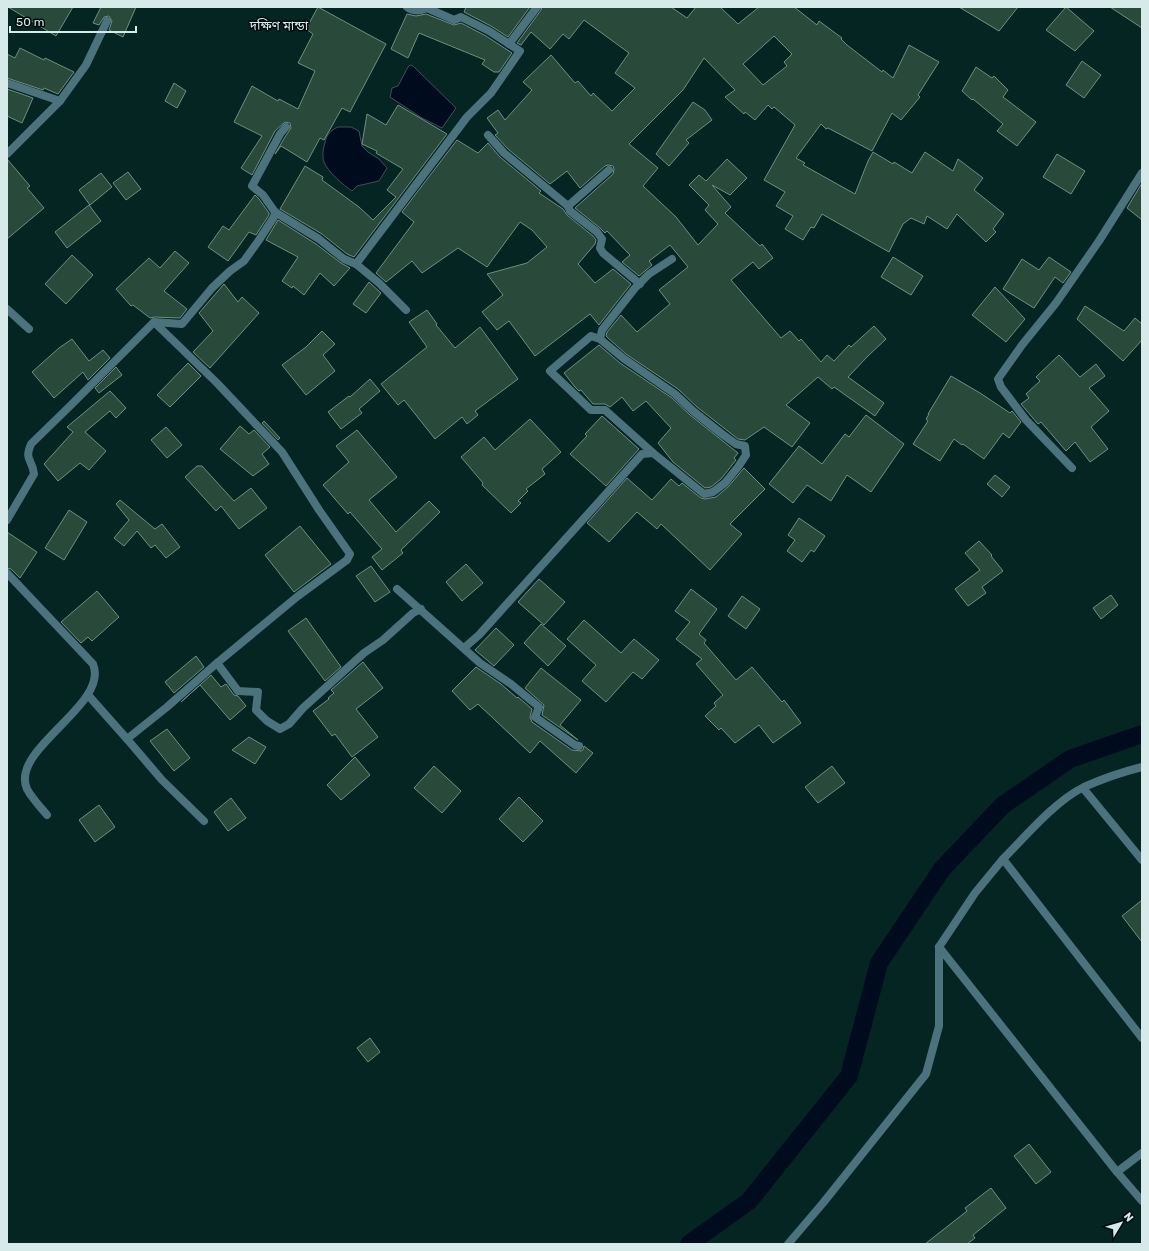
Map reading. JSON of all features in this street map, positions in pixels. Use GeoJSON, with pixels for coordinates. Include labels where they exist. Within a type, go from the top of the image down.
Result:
{"type":"FeatureCollection","features":[{"type":"Feature","properties":{"kind":"street"},"geometry":{"type":"LineString","coordinates":[[356,264],[467,116],[491,94],[520,51],[489,31],[461,17],[454,20],[427,8],[420,11],[409,9],[407,7]]}},
{"type":"Feature","properties":{"kind":"street"},"geometry":{"type":"LineString","coordinates":[[509,44],[537,7]]}},
{"type":"Feature","properties":{"kind":"street"},"geometry":{"type":"LineString","coordinates":[[7,154],[60,101],[86,65],[107,21]]}},
{"type":"Feature","properties":{"kind":"street"},"geometry":{"type":"LineString","coordinates":[[7,83],[60,101]]}},
{"type":"Feature","properties":{"kind":"street"},"geometry":{"type":"LineString","coordinates":[[286,127],[280,134],[252,186],[263,195],[275,212],[319,238],[344,259],[356,264],[379,283],[406,310]]}},
{"type":"Feature","properties":{"kind":"street"},"geometry":{"type":"LineString","coordinates":[[488,135],[504,153],[568,206],[570,211],[597,232],[602,239],[600,248],[603,253],[640,284]]}},
{"type":"Feature","properties":{"kind":"street"},"geometry":{"type":"LineString","coordinates":[[568,206],[609,170]]}},
{"type":"Feature","properties":{"kind":"street"},"geometry":{"type":"LineString","coordinates":[[1072,468],[1026,420],[1001,387],[998,379],[1022,345],[1060,298],[1099,241],[1142,173]]}},
{"type":"Feature","properties":{"kind":"street"},"geometry":{"type":"LineString","coordinates":[[7,520],[34,474],[33,466],[28,458],[28,451],[31,444],[154,322],[182,324],[212,288],[230,271],[244,261],[274,217],[275,212]]}},
{"type":"Feature","properties":{"kind":"street"},"geometry":{"type":"LineString","coordinates":[[600,339],[602,330],[622,303],[650,274],[672,259]]}},
{"type":"Feature","properties":{"kind":"street"},"geometry":{"type":"LineString","coordinates":[[7,309],[29,329]]}},
{"type":"Feature","properties":{"kind":"street"},"geometry":{"type":"LineString","coordinates":[[127,739],[167,708],[217,663],[298,596],[347,560],[350,554],[319,510],[282,452],[217,383],[154,322]]}},
{"type":"Feature","properties":{"kind":"street"},"geometry":{"type":"LineString","coordinates":[[591,336],[600,339],[623,358],[675,394],[693,411],[736,444],[745,446],[746,455],[725,483],[713,492],[704,494],[653,453],[605,410],[591,410],[550,371],[591,336]]}},
{"type":"Feature","properties":{"kind":"street"},"geometry":{"type":"LineString","coordinates":[[464,648],[479,635],[642,454],[653,453]]}},
{"type":"Feature","properties":{"kind":"street"},"geometry":{"type":"LineString","coordinates":[[7,573],[93,664],[96,671],[95,678],[88,695],[38,751],[28,765],[25,776],[27,788],[47,816]]}},
{"type":"Feature","properties":{"kind":"street"},"geometry":{"type":"LineString","coordinates":[[397,589],[480,663],[511,684],[539,707],[535,717],[575,745],[579,746]]}},
{"type":"Feature","properties":{"kind":"street"},"geometry":{"type":"LineString","coordinates":[[217,663],[238,691],[258,692],[256,710],[267,721],[280,728],[289,724],[303,708],[364,653],[383,640],[413,613],[421,609]]}},
{"type":"Feature","properties":{"kind":"street"},"geometry":{"type":"LineString","coordinates":[[88,695],[162,780],[204,821]]}},
{"type":"Feature","properties":{"kind":"street"},"geometry":{"type":"LineString","coordinates":[[788,1244],[823,1203],[926,1074],[939,1026],[939,947],[975,893],[1003,859],[1042,819],[1069,796],[1083,788],[1125,771],[1142,767]]}},
{"type":"Feature","properties":{"kind":"street"},"geometry":{"type":"LineString","coordinates":[[1083,788],[1142,860]]}},
{"type":"Feature","properties":{"kind":"street"},"geometry":{"type":"LineString","coordinates":[[1003,859],[1142,1038]]}},
{"type":"Feature","properties":{"kind":"street"},"geometry":{"type":"LineString","coordinates":[[939,947],[1117,1172],[1142,1201]]}},
{"type":"Feature","properties":{"kind":"street"},"geometry":{"type":"LineString","coordinates":[[1117,1172],[1142,1152]]}},
{"type":"Feature","properties":{"kind":"water"},"geometry":{"type":"Polygon","coordinates":[[[410,65],[413,66],[456,108],[442,128],[422,118],[390,97],[392,88],[398,86],[410,65]]]}},
{"type":"Feature","properties":{"kind":"water"},"geometry":{"type":"Polygon","coordinates":[[[338,127],[351,127],[359,131],[362,146],[379,159],[387,168],[379,181],[357,186],[352,191],[332,174],[323,160],[323,155],[328,135],[331,131],[338,127]]]}},
{"type":"Feature","properties":{"kind":"building"},"geometry":{"type":"Polygon","coordinates":[[[8,7],[73,7],[56,36],[8,7]]]}},
{"type":"Feature","properties":{"kind":"building"},"geometry":{"type":"Polygon","coordinates":[[[101,7],[136,7],[123,37],[109,30],[112,21],[109,16],[104,17],[99,25],[93,23],[101,7]]]}},
{"type":"Feature","properties":{"kind":"building"},"geometry":{"type":"Polygon","coordinates":[[[318,7],[386,44],[350,112],[342,108],[324,140],[320,138],[307,162],[281,146],[275,154],[291,128],[290,123],[285,122],[275,131],[252,175],[241,168],[262,136],[234,122],[252,86],[278,101],[279,99],[298,109],[315,71],[298,63],[313,34],[306,29],[318,7]]]}},
{"type":"Feature","properties":{"kind":"building"},"geometry":{"type":"Polygon","coordinates":[[[466,7],[530,7],[508,37],[464,12],[466,7]]]}},
{"type":"Feature","properties":{"kind":"building"},"geometry":{"type":"Polygon","coordinates":[[[542,7],[671,7],[687,18],[696,7],[720,7],[738,24],[759,7],[794,7],[817,25],[819,21],[842,38],[841,39],[847,45],[882,72],[883,70],[893,78],[909,45],[939,62],[918,95],[920,97],[901,120],[892,113],[872,151],[828,128],[826,129],[821,124],[796,158],[805,163],[803,165],[855,194],[873,152],[912,173],[925,152],[953,171],[958,159],[983,178],[974,190],[1004,214],[993,229],[996,232],[986,242],[957,214],[947,229],[927,216],[924,224],[911,218],[903,224],[889,252],[822,214],[814,228],[811,227],[803,240],[785,229],[793,216],[776,206],[785,192],[764,180],[795,125],[774,107],[772,109],[768,105],[755,120],[745,112],[744,114],[725,97],[735,90],[704,58],[683,90],[629,144],[658,168],[643,186],[676,217],[698,245],[718,224],[705,210],[709,205],[689,185],[699,175],[706,181],[727,159],[747,178],[730,195],[712,185],[731,207],[725,213],[760,246],[762,244],[773,258],[759,269],[753,262],[731,280],[781,338],[790,331],[799,341],[801,339],[821,362],[827,355],[834,361],[849,345],[851,347],[874,326],[886,339],[848,377],[884,403],[875,416],[834,387],[832,389],[818,377],[786,405],[810,423],[792,447],[764,427],[745,440],[738,439],[697,407],[678,389],[626,354],[606,336],[607,332],[621,315],[637,332],[670,304],[659,290],[688,267],[670,245],[649,261],[652,265],[639,276],[622,262],[630,255],[607,231],[605,233],[575,208],[613,174],[613,166],[605,166],[580,188],[567,171],[550,184],[508,149],[495,135],[498,133],[487,118],[498,110],[505,120],[532,90],[523,82],[551,55],[575,83],[578,81],[591,96],[593,93],[612,111],[635,88],[615,73],[629,53],[584,20],[569,39],[563,34],[550,49],[531,32],[521,45],[517,43],[542,7]],[[774,36],[743,64],[763,85],[787,66],[784,62],[792,54],[774,36]]]}},
{"type":"Feature","properties":{"kind":"building"},"geometry":{"type":"Polygon","coordinates":[[[959,7],[1018,7],[999,31],[959,7]]]}},
{"type":"Feature","properties":{"kind":"building"},"geometry":{"type":"Polygon","coordinates":[[[1066,7],[1094,31],[1075,51],[1046,30],[1066,7]]]}},
{"type":"Feature","properties":{"kind":"building"},"geometry":{"type":"Polygon","coordinates":[[[1110,7],[1142,7],[1142,28],[1110,7]]]}},
{"type":"Feature","properties":{"kind":"building"},"geometry":{"type":"Polygon","coordinates":[[[407,14],[416,16],[426,14],[454,25],[461,23],[486,36],[512,53],[499,72],[494,72],[482,64],[485,60],[419,33],[408,58],[391,49],[407,14]]]}},
{"type":"Feature","properties":{"kind":"building"},"geometry":{"type":"Polygon","coordinates":[[[20,48],[44,60],[45,58],[74,72],[58,94],[44,88],[43,90],[7,78],[7,54],[15,58],[20,48]]]}},
{"type":"Feature","properties":{"kind":"building"},"geometry":{"type":"Polygon","coordinates":[[[1082,61],[1101,75],[1084,98],[1066,85],[1082,61]]]}},
{"type":"Feature","properties":{"kind":"building"},"geometry":{"type":"Polygon","coordinates":[[[976,67],[992,78],[994,76],[1008,90],[1003,97],[1036,122],[1017,146],[997,131],[1003,124],[962,91],[976,67]]]}},
{"type":"Feature","properties":{"kind":"building"},"geometry":{"type":"Polygon","coordinates":[[[174,83],[186,91],[177,108],[165,101],[174,83]]]}},
{"type":"Feature","properties":{"kind":"building"},"geometry":{"type":"Polygon","coordinates":[[[7,89],[33,98],[22,123],[7,116],[7,89]]]}},
{"type":"Feature","properties":{"kind":"building"},"geometry":{"type":"Polygon","coordinates":[[[693,102],[705,110],[712,120],[686,140],[689,143],[669,166],[656,154],[693,102]]]}},
{"type":"Feature","properties":{"kind":"building"},"geometry":{"type":"Polygon","coordinates":[[[398,105],[447,134],[354,257],[347,254],[322,234],[280,209],[305,166],[323,177],[322,180],[359,207],[373,220],[396,197],[387,190],[403,169],[376,153],[377,151],[362,144],[367,114],[386,125],[398,105]]]}},
{"type":"Feature","properties":{"kind":"building"},"geometry":{"type":"Polygon","coordinates":[[[457,140],[478,153],[488,143],[500,157],[541,191],[539,193],[563,209],[567,215],[593,236],[596,240],[595,244],[578,264],[595,283],[613,269],[631,284],[599,325],[590,314],[535,356],[509,321],[497,330],[482,312],[503,295],[487,274],[527,263],[547,247],[532,230],[520,222],[487,267],[458,248],[422,273],[412,261],[386,282],[376,273],[414,222],[402,212],[457,140]]]}},
{"type":"Feature","properties":{"kind":"building"},"geometry":{"type":"Polygon","coordinates":[[[1057,154],[1085,171],[1071,194],[1043,177],[1057,154]]]}},
{"type":"Feature","properties":{"kind":"building"},"geometry":{"type":"Polygon","coordinates":[[[7,159],[30,186],[27,188],[44,208],[7,239],[7,159]]]}},
{"type":"Feature","properties":{"kind":"building"},"geometry":{"type":"Polygon","coordinates":[[[128,172],[141,189],[126,200],[113,183],[128,172]]]}},
{"type":"Feature","properties":{"kind":"building"},"geometry":{"type":"Polygon","coordinates":[[[101,173],[112,187],[90,205],[79,190],[101,173]]]}},
{"type":"Feature","properties":{"kind":"building"},"geometry":{"type":"Polygon","coordinates":[[[1142,183],[1142,220],[1127,208],[1142,183]]]}},
{"type":"Feature","properties":{"kind":"building"},"geometry":{"type":"Polygon","coordinates":[[[255,195],[269,215],[256,235],[249,232],[228,261],[208,247],[223,226],[229,230],[255,195]]]}},
{"type":"Feature","properties":{"kind":"building"},"geometry":{"type":"Polygon","coordinates":[[[89,205],[101,221],[67,248],[55,232],[89,205]]]}},
{"type":"Feature","properties":{"kind":"building"},"geometry":{"type":"Polygon","coordinates":[[[278,220],[350,268],[334,286],[320,273],[304,295],[293,286],[292,288],[282,281],[298,257],[266,240],[278,220]]]}},
{"type":"Feature","properties":{"kind":"building"},"geometry":{"type":"Polygon","coordinates":[[[175,251],[189,263],[164,291],[187,309],[180,318],[150,318],[133,305],[131,306],[116,289],[149,258],[160,268],[175,251]]]}},
{"type":"Feature","properties":{"kind":"building"},"geometry":{"type":"Polygon","coordinates":[[[72,255],[93,275],[66,304],[45,284],[72,255]]]}},
{"type":"Feature","properties":{"kind":"building"},"geometry":{"type":"Polygon","coordinates":[[[893,257],[923,276],[911,295],[881,277],[893,257]]]}},
{"type":"Feature","properties":{"kind":"building"},"geometry":{"type":"Polygon","coordinates":[[[1049,257],[1071,272],[1063,283],[1055,277],[1034,308],[1003,289],[1022,259],[1039,270],[1049,257]]]}},
{"type":"Feature","properties":{"kind":"building"},"geometry":{"type":"Polygon","coordinates":[[[369,282],[381,293],[366,313],[353,304],[369,282]]]}},
{"type":"Feature","properties":{"kind":"building"},"geometry":{"type":"Polygon","coordinates":[[[224,284],[238,302],[242,297],[259,313],[210,368],[193,352],[213,331],[199,313],[224,284]]]}},
{"type":"Feature","properties":{"kind":"building"},"geometry":{"type":"Polygon","coordinates":[[[995,287],[1025,319],[1006,342],[972,315],[995,287]]]}},
{"type":"Feature","properties":{"kind":"building"},"geometry":{"type":"Polygon","coordinates":[[[1085,306],[1124,331],[1135,318],[1142,324],[1142,340],[1123,361],[1077,319],[1085,306]]]}},
{"type":"Feature","properties":{"kind":"building"},"geometry":{"type":"Polygon","coordinates":[[[427,310],[437,324],[436,325],[455,348],[480,327],[518,379],[475,411],[478,415],[467,424],[462,417],[435,439],[404,400],[398,405],[381,384],[427,347],[409,322],[427,310]]]}},
{"type":"Feature","properties":{"kind":"building"},"geometry":{"type":"Polygon","coordinates":[[[322,331],[335,344],[323,355],[335,371],[306,395],[282,365],[306,347],[322,331]]]}},
{"type":"Feature","properties":{"kind":"building"},"geometry":{"type":"Polygon","coordinates":[[[72,339],[89,361],[103,350],[110,358],[88,380],[83,372],[54,398],[32,372],[59,348],[72,339]]]}},
{"type":"Feature","properties":{"kind":"building"},"geometry":{"type":"Polygon","coordinates":[[[599,345],[620,363],[672,398],[690,415],[738,453],[734,458],[736,460],[721,479],[711,487],[705,488],[673,462],[658,443],[671,428],[646,401],[633,411],[622,397],[610,407],[605,404],[593,404],[581,390],[579,391],[575,387],[564,373],[599,345]]]}},
{"type":"Feature","properties":{"kind":"building"},"geometry":{"type":"Polygon","coordinates":[[[1059,355],[1080,377],[1096,364],[1105,376],[1089,388],[1109,411],[1091,427],[1108,449],[1090,462],[1075,442],[1066,451],[1041,422],[1038,424],[1021,404],[1029,398],[1026,394],[1040,381],[1036,377],[1059,355]]]}},
{"type":"Feature","properties":{"kind":"building"},"geometry":{"type":"Polygon","coordinates":[[[188,363],[201,376],[170,407],[157,395],[188,363]]]}},
{"type":"Feature","properties":{"kind":"building"},"geometry":{"type":"Polygon","coordinates":[[[116,367],[122,375],[99,393],[95,388],[116,367]]]}},
{"type":"Feature","properties":{"kind":"building"},"geometry":{"type":"Polygon","coordinates":[[[951,376],[1010,413],[1012,411],[1021,422],[1009,438],[1003,433],[984,459],[954,439],[940,461],[913,444],[928,421],[926,419],[928,414],[951,376]]]}},
{"type":"Feature","properties":{"kind":"building"},"geometry":{"type":"Polygon","coordinates":[[[370,379],[380,391],[359,409],[362,413],[341,429],[328,412],[349,396],[350,397],[370,379]]]}},
{"type":"Feature","properties":{"kind":"building"},"geometry":{"type":"Polygon","coordinates":[[[110,391],[126,408],[116,418],[110,411],[85,432],[106,451],[89,470],[80,463],[58,481],[44,464],[73,432],[67,427],[110,391]]]}},
{"type":"Feature","properties":{"kind":"building"},"geometry":{"type":"Polygon","coordinates":[[[866,415],[904,444],[871,492],[847,475],[831,501],[807,485],[793,503],[769,484],[799,446],[822,464],[845,434],[849,437],[866,415]]]}},
{"type":"Feature","properties":{"kind":"building"},"geometry":{"type":"Polygon","coordinates":[[[602,416],[639,449],[606,486],[570,454],[587,436],[585,434],[602,416]]]}},
{"type":"Feature","properties":{"kind":"building"},"geometry":{"type":"Polygon","coordinates":[[[530,419],[561,452],[542,469],[545,474],[526,489],[528,491],[518,501],[521,503],[511,513],[482,485],[483,483],[461,457],[484,437],[495,450],[530,419]]]}},
{"type":"Feature","properties":{"kind":"building"},"geometry":{"type":"Polygon","coordinates":[[[264,421],[280,438],[278,440],[262,423],[264,421]]]}},
{"type":"Feature","properties":{"kind":"building"},"geometry":{"type":"Polygon","coordinates":[[[240,426],[249,434],[254,430],[270,447],[262,454],[269,464],[253,476],[220,449],[240,426]]]}},
{"type":"Feature","properties":{"kind":"building"},"geometry":{"type":"Polygon","coordinates":[[[166,427],[182,445],[167,458],[151,440],[166,427]]]}},
{"type":"Feature","properties":{"kind":"building"},"geometry":{"type":"Polygon","coordinates":[[[357,430],[397,477],[369,500],[396,532],[429,501],[440,512],[401,550],[403,553],[382,570],[372,557],[382,549],[350,512],[348,514],[323,485],[349,462],[336,446],[357,430]]]}},
{"type":"Feature","properties":{"kind":"building"},"geometry":{"type":"Polygon","coordinates":[[[197,466],[202,466],[234,501],[251,488],[267,508],[239,529],[221,506],[216,511],[185,477],[197,466]]]}},
{"type":"Feature","properties":{"kind":"building"},"geometry":{"type":"Polygon","coordinates":[[[744,468],[765,489],[730,524],[742,534],[710,570],[661,524],[657,529],[637,512],[609,542],[587,523],[627,478],[652,500],[671,479],[679,486],[682,483],[701,498],[705,499],[716,497],[728,487],[744,468]]]}},
{"type":"Feature","properties":{"kind":"building"},"geometry":{"type":"Polygon","coordinates":[[[995,475],[1010,487],[1002,497],[987,484],[995,475]]]}},
{"type":"Feature","properties":{"kind":"building"},"geometry":{"type":"Polygon","coordinates":[[[120,500],[155,529],[162,524],[180,547],[166,558],[155,545],[151,548],[137,531],[124,546],[114,538],[129,520],[116,504],[120,500]]]}},
{"type":"Feature","properties":{"kind":"building"},"geometry":{"type":"Polygon","coordinates":[[[69,510],[87,522],[64,560],[45,548],[69,510]]]}},
{"type":"Feature","properties":{"kind":"building"},"geometry":{"type":"Polygon","coordinates":[[[799,518],[825,536],[814,552],[811,550],[802,562],[787,551],[795,540],[788,535],[799,518]]]}},
{"type":"Feature","properties":{"kind":"building"},"geometry":{"type":"Polygon","coordinates":[[[300,526],[331,564],[294,592],[265,555],[300,526]]]}},
{"type":"Feature","properties":{"kind":"building"},"geometry":{"type":"Polygon","coordinates":[[[7,532],[37,552],[20,578],[11,569],[7,568],[7,532]]]}},
{"type":"Feature","properties":{"kind":"building"},"geometry":{"type":"Polygon","coordinates":[[[979,541],[992,555],[991,556],[1003,571],[982,587],[986,593],[968,606],[955,589],[980,570],[965,553],[979,541]]]}},
{"type":"Feature","properties":{"kind":"building"},"geometry":{"type":"Polygon","coordinates":[[[466,564],[483,583],[462,601],[446,582],[466,564]]]}},
{"type":"Feature","properties":{"kind":"building"},"geometry":{"type":"Polygon","coordinates":[[[371,566],[390,592],[375,602],[356,576],[371,566]]]}},
{"type":"Feature","properties":{"kind":"building"},"geometry":{"type":"Polygon","coordinates":[[[539,579],[565,602],[544,625],[518,602],[539,579]]]}},
{"type":"Feature","properties":{"kind":"building"},"geometry":{"type":"Polygon","coordinates":[[[691,589],[717,609],[699,634],[706,640],[704,643],[736,680],[752,667],[782,702],[784,700],[801,723],[773,743],[759,725],[735,743],[721,728],[719,730],[705,716],[716,706],[714,703],[723,695],[696,664],[702,659],[676,639],[690,622],[675,611],[691,589]]]}},
{"type":"Feature","properties":{"kind":"building"},"geometry":{"type":"Polygon","coordinates":[[[97,591],[119,617],[92,641],[88,637],[81,643],[61,622],[97,591]]]}},
{"type":"Feature","properties":{"kind":"building"},"geometry":{"type":"Polygon","coordinates":[[[1111,595],[1118,605],[1101,619],[1093,608],[1111,595]]]}},
{"type":"Feature","properties":{"kind":"building"},"geometry":{"type":"Polygon","coordinates":[[[742,596],[760,609],[746,629],[728,616],[742,596]]]}},
{"type":"Feature","properties":{"kind":"building"},"geometry":{"type":"Polygon","coordinates":[[[306,618],[341,667],[325,681],[288,631],[306,618]]]}},
{"type":"Feature","properties":{"kind":"building"},"geometry":{"type":"Polygon","coordinates":[[[584,620],[621,653],[634,639],[659,660],[642,679],[633,672],[606,702],[582,681],[596,665],[567,639],[584,620]]]}},
{"type":"Feature","properties":{"kind":"building"},"geometry":{"type":"Polygon","coordinates":[[[541,624],[566,646],[548,666],[524,643],[541,624]]]}},
{"type":"Feature","properties":{"kind":"building"},"geometry":{"type":"Polygon","coordinates":[[[496,628],[514,645],[494,666],[475,650],[496,628]]]}},
{"type":"Feature","properties":{"kind":"building"},"geometry":{"type":"Polygon","coordinates":[[[196,656],[204,667],[174,693],[165,682],[196,656]]]}},
{"type":"Feature","properties":{"kind":"building"},"geometry":{"type":"Polygon","coordinates":[[[363,662],[383,688],[356,709],[378,737],[352,757],[335,734],[332,736],[313,711],[329,699],[328,698],[334,693],[331,690],[363,662]]]}},
{"type":"Feature","properties":{"kind":"building"},"geometry":{"type":"Polygon","coordinates":[[[476,667],[501,684],[532,709],[530,717],[532,722],[572,750],[581,751],[583,750],[584,746],[593,753],[576,773],[540,741],[530,753],[478,704],[470,710],[452,691],[476,667]]]}},
{"type":"Feature","properties":{"kind":"building"},"geometry":{"type":"Polygon","coordinates":[[[541,668],[581,700],[560,725],[578,740],[542,715],[544,705],[525,688],[541,668]]]}},
{"type":"Feature","properties":{"kind":"building"},"geometry":{"type":"Polygon","coordinates":[[[211,675],[221,687],[226,684],[234,695],[238,696],[246,706],[230,720],[200,685],[181,702],[211,675]]]}},
{"type":"Feature","properties":{"kind":"building"},"geometry":{"type":"Polygon","coordinates":[[[167,729],[190,758],[174,771],[150,741],[167,729]]]}},
{"type":"Feature","properties":{"kind":"building"},"geometry":{"type":"Polygon","coordinates":[[[249,737],[266,747],[255,764],[232,750],[249,737]]]}},
{"type":"Feature","properties":{"kind":"building"},"geometry":{"type":"Polygon","coordinates":[[[355,757],[370,775],[341,800],[327,785],[355,757]]]}},
{"type":"Feature","properties":{"kind":"building"},"geometry":{"type":"Polygon","coordinates":[[[434,766],[461,791],[442,813],[414,788],[434,766]]]}},
{"type":"Feature","properties":{"kind":"building"},"geometry":{"type":"Polygon","coordinates":[[[832,766],[845,783],[818,803],[805,787],[832,766]]]}},
{"type":"Feature","properties":{"kind":"building"},"geometry":{"type":"Polygon","coordinates":[[[519,797],[543,821],[523,842],[499,819],[519,797]]]}},
{"type":"Feature","properties":{"kind":"building"},"geometry":{"type":"Polygon","coordinates":[[[231,798],[246,818],[228,831],[214,812],[231,798]]]}},
{"type":"Feature","properties":{"kind":"building"},"geometry":{"type":"Polygon","coordinates":[[[99,805],[115,827],[95,842],[79,820],[99,805]]]}},
{"type":"Feature","properties":{"kind":"building"},"geometry":{"type":"Polygon","coordinates":[[[1142,900],[1142,942],[1122,916],[1142,900]]]}},
{"type":"Feature","properties":{"kind":"building"},"geometry":{"type":"Polygon","coordinates":[[[370,1038],[380,1052],[368,1062],[357,1048],[370,1038]]]}},
{"type":"Feature","properties":{"kind":"building"},"geometry":{"type":"Polygon","coordinates":[[[1029,1144],[1051,1172],[1036,1184],[1014,1156],[1029,1144]]]}},
{"type":"Feature","properties":{"kind":"building"},"geometry":{"type":"Polygon","coordinates":[[[991,1188],[1006,1208],[973,1235],[975,1238],[967,1244],[925,1244],[967,1211],[965,1208],[991,1188]]]}},
{"type":"Feature","properties":{"kind":"waterway"},"geometry":{"type":"LineString","coordinates":[[689,1244],[749,1201],[849,1076],[879,963],[942,869],[1003,805],[1070,759],[1142,734]]}},
{"type":"Feature","properties":{"kind":"district","name":"দক্ষিণ মান্ডা"},"geometry":{"type":"Point","coordinates":[279,25]}}]}
